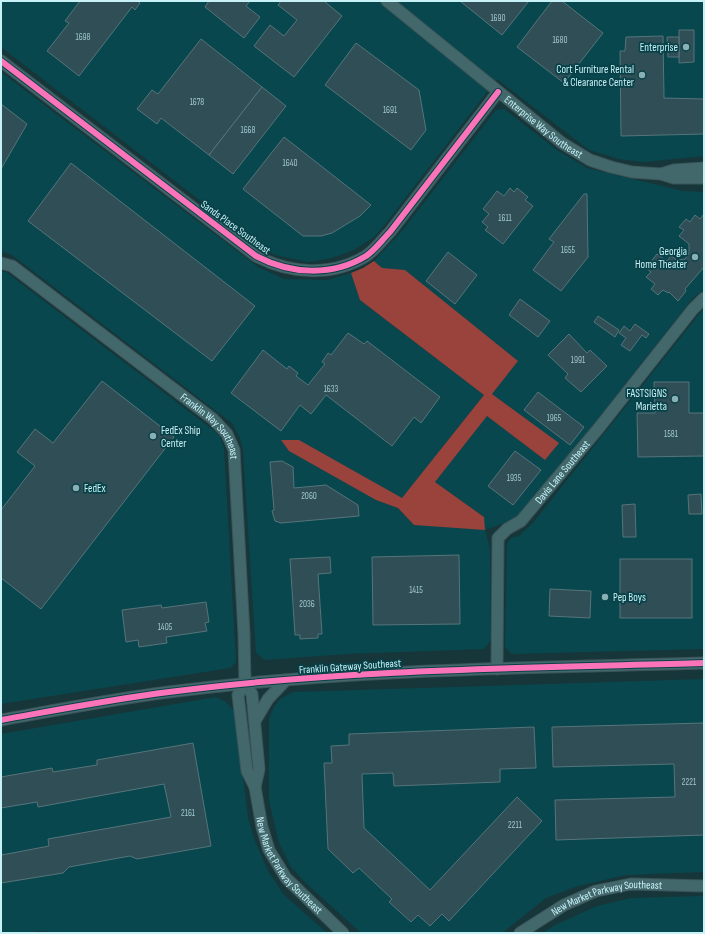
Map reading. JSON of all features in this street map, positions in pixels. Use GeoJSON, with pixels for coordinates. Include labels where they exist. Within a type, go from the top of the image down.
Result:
{"type":"FeatureCollection","features":[{"type":"Feature","properties":{"kind":"street","name":"Enterprise Way Southeast"},"geometry":{"type":"LineString","coordinates":[[387,1],[562,144],[590,160],[632,172],[661,174],[674,178],[704,178]]}},
{"type":"Feature","properties":{"kind":"street","name":"Sands Place Southeast"},"geometry":{"type":"LineString","coordinates":[[1,61],[256,256],[270,263],[299,271],[325,270],[341,266],[366,255],[376,247],[390,232],[498,92]]}},
{"type":"Feature","properties":{"kind":"street","name":"Enterprise Way Southeast"},"geometry":{"type":"LineString","coordinates":[[661,174],[674,170],[704,168]]}},
{"type":"Feature","properties":{"kind":"street","name":"Franklin Way Southeast"},"geometry":{"type":"LineString","coordinates":[[1,263],[12,266],[213,419],[227,434],[234,450],[244,634],[245,683]]}},
{"type":"Feature","properties":{"kind":"street","name":"Davis Lane Southeast"},"geometry":{"type":"LineString","coordinates":[[497,669],[498,538],[507,529],[521,521],[598,429],[693,309],[704,298]]}},
{"type":"Feature","properties":{"kind":"street","name":"Franklin Gateway Southeast"},"geometry":{"type":"LineString","coordinates":[[1,720],[168,692],[245,683],[497,669],[704,663]]}},
{"type":"Feature","properties":{"kind":"street"},"geometry":{"type":"LineString","coordinates":[[255,721],[268,699],[286,680]]}},
{"type":"Feature","properties":{"kind":"street","name":"New Market Parkway Southeast"},"geometry":{"type":"LineString","coordinates":[[255,787],[259,769],[255,721],[252,694],[245,683],[238,695],[247,771],[255,787],[262,827],[269,850],[276,864],[286,878],[343,933]]}},
{"type":"Feature","properties":{"kind":"street","name":"New Market Parkway Southeast"},"geometry":{"type":"LineString","coordinates":[[520,933],[564,905],[596,891],[631,884],[703,885]]}},
{"type":"Feature","properties":{"kind":"shaded area"},"geometry":{"type":"Polygon","coordinates":[[[1,1],[704,1],[704,156],[644,162],[619,159],[589,150],[497,79],[374,237],[354,250],[332,258],[308,262],[275,255],[262,248],[1,47],[1,1]]]}},
{"type":"Feature","properties":{"kind":"shaded area"},"geometry":{"type":"Polygon","coordinates":[[[1,72],[258,267],[284,279],[328,280],[351,273],[360,300],[484,395],[402,499],[299,440],[376,500],[398,508],[414,525],[484,517],[435,482],[487,415],[545,460],[558,443],[492,394],[518,361],[405,270],[382,268],[374,261],[401,232],[496,110],[504,109],[557,150],[587,168],[683,191],[704,192],[704,289],[693,298],[522,513],[510,521],[485,530],[490,548],[491,640],[484,649],[347,654],[265,660],[256,653],[243,451],[240,438],[233,424],[12,255],[1,251],[1,72]]]}},
{"type":"Feature","properties":{"kind":"shaded area"},"geometry":{"type":"Polygon","coordinates":[[[374,261],[382,268],[405,270],[518,361],[492,394],[559,443],[545,460],[487,416],[435,482],[484,517],[485,530],[414,525],[398,508],[376,500],[289,451],[281,440],[299,440],[402,498],[484,395],[360,300],[351,273],[374,261]]]}},
{"type":"Feature","properties":{"kind":"shaded area"},"geometry":{"type":"Polygon","coordinates":[[[1,272],[6,272],[213,430],[220,437],[224,448],[236,662],[230,668],[1,704],[1,272]]]}},
{"type":"Feature","properties":{"kind":"shaded area"},"geometry":{"type":"Polygon","coordinates":[[[704,308],[704,649],[512,654],[505,647],[507,544],[511,538],[519,536],[532,524],[704,308]]]}},
{"type":"Feature","properties":{"kind":"shaded area"},"geometry":{"type":"Polygon","coordinates":[[[704,679],[704,872],[626,875],[578,886],[546,898],[502,933],[361,933],[307,884],[291,867],[279,843],[269,800],[269,719],[274,707],[280,699],[293,692],[704,679]]]}},
{"type":"Feature","properties":{"kind":"shaded area"},"geometry":{"type":"Polygon","coordinates":[[[216,697],[226,702],[235,712],[248,818],[254,839],[268,871],[284,895],[327,933],[65,933],[38,931],[31,933],[1,933],[1,734],[216,697]]]}},
{"type":"Feature","properties":{"kind":"shaded area"},"geometry":{"type":"Polygon","coordinates":[[[704,896],[704,933],[543,933],[555,925],[597,906],[631,898],[704,896]]]}},
{"type":"Feature","properties":{"kind":"building"},"geometry":{"type":"Polygon","coordinates":[[[80,1],[137,1],[140,3],[135,10],[132,7],[79,76],[47,51],[69,23],[65,21],[80,1]]]}},
{"type":"Feature","properties":{"kind":"building"},"geometry":{"type":"Polygon","coordinates":[[[209,1],[250,1],[246,6],[260,17],[244,38],[205,7],[209,1]]]}},
{"type":"Feature","properties":{"kind":"building"},"geometry":{"type":"Polygon","coordinates":[[[281,1],[324,1],[342,16],[294,77],[254,46],[270,25],[284,36],[297,20],[278,5],[281,1]]]}},
{"type":"Feature","properties":{"kind":"building"},"geometry":{"type":"Polygon","coordinates":[[[460,1],[529,1],[502,35],[460,1]]]}},
{"type":"Feature","properties":{"kind":"building"},"geometry":{"type":"Polygon","coordinates":[[[552,1],[562,1],[603,33],[564,83],[517,47],[552,1]]]}},
{"type":"Feature","properties":{"kind":"building","name":"Enterprise"},"geometry":{"type":"Polygon","coordinates":[[[679,30],[694,30],[694,62],[679,63],[679,30]]]}},
{"type":"Feature","properties":{"kind":"building","name":"Cort Furniture Rental & Clearance Center"},"geometry":{"type":"Polygon","coordinates":[[[663,36],[664,98],[704,99],[704,134],[621,136],[620,51],[625,51],[626,37],[663,36]]]}},
{"type":"Feature","properties":{"kind":"building"},"geometry":{"type":"Polygon","coordinates":[[[667,37],[679,37],[679,57],[668,57],[667,37]]]}},
{"type":"Feature","properties":{"kind":"building"},"geometry":{"type":"Polygon","coordinates":[[[201,39],[262,87],[209,155],[161,118],[157,124],[137,109],[152,90],[158,94],[201,39]]]}},
{"type":"Feature","properties":{"kind":"building"},"geometry":{"type":"Polygon","coordinates":[[[356,43],[419,90],[426,130],[411,150],[325,85],[356,43]]]}},
{"type":"Feature","properties":{"kind":"building"},"geometry":{"type":"Polygon","coordinates":[[[262,87],[286,106],[233,174],[209,155],[262,87]]]}},
{"type":"Feature","properties":{"kind":"building"},"geometry":{"type":"Polygon","coordinates":[[[1,104],[27,124],[1,169],[1,104]]]}},
{"type":"Feature","properties":{"kind":"building"},"geometry":{"type":"Polygon","coordinates":[[[284,137],[371,205],[360,216],[332,233],[321,236],[303,236],[243,189],[284,137]]]}},
{"type":"Feature","properties":{"kind":"building"},"geometry":{"type":"Polygon","coordinates":[[[71,163],[255,306],[212,361],[28,221],[71,163]]]}},
{"type":"Feature","properties":{"kind":"building"},"geometry":{"type":"Polygon","coordinates":[[[510,188],[514,192],[517,188],[528,197],[525,200],[533,206],[503,244],[485,230],[488,227],[482,222],[489,214],[483,209],[497,191],[504,196],[510,188]]]}},
{"type":"Feature","properties":{"kind":"building"},"geometry":{"type":"Polygon","coordinates":[[[584,194],[587,194],[588,257],[561,291],[533,270],[554,242],[549,239],[584,194]]]}},
{"type":"Feature","properties":{"kind":"building","name":"Georgia Home Theater"},"geometry":{"type":"Polygon","coordinates":[[[704,214],[704,267],[685,289],[686,291],[678,301],[669,292],[668,293],[663,290],[658,295],[651,289],[655,284],[646,277],[651,272],[646,268],[657,254],[667,261],[671,256],[677,260],[685,259],[689,253],[689,244],[679,236],[684,230],[679,227],[686,219],[690,222],[695,215],[700,219],[704,214]]]}},
{"type":"Feature","properties":{"kind":"building"},"geometry":{"type":"Polygon","coordinates":[[[448,252],[477,275],[455,304],[426,281],[448,252]]]}},
{"type":"Feature","properties":{"kind":"building"},"geometry":{"type":"Polygon","coordinates":[[[520,299],[550,321],[538,337],[509,315],[520,299]]]}},
{"type":"Feature","properties":{"kind":"building"},"geometry":{"type":"Polygon","coordinates":[[[598,316],[619,330],[615,337],[594,322],[598,316]]]}},
{"type":"Feature","properties":{"kind":"building"},"geometry":{"type":"Polygon","coordinates":[[[635,324],[649,334],[646,338],[642,335],[630,351],[621,345],[626,338],[619,333],[624,326],[630,331],[635,324]]]}},
{"type":"Feature","properties":{"kind":"building"},"geometry":{"type":"Polygon","coordinates":[[[348,333],[364,344],[367,341],[440,397],[421,423],[414,417],[392,446],[326,395],[311,414],[300,405],[281,431],[231,393],[263,350],[287,369],[289,366],[298,373],[296,376],[308,385],[325,364],[322,362],[328,353],[331,355],[348,333]]]}},
{"type":"Feature","properties":{"kind":"building"},"geometry":{"type":"Polygon","coordinates":[[[569,334],[587,353],[590,350],[607,366],[581,392],[565,378],[568,374],[548,355],[569,334]]]}},
{"type":"Feature","properties":{"kind":"building","name":"FedEx"},"geometry":{"type":"Polygon","coordinates":[[[102,381],[174,437],[41,609],[1,578],[1,510],[35,466],[17,452],[35,429],[53,443],[102,381]]]}},
{"type":"Feature","properties":{"kind":"building"},"geometry":{"type":"Polygon","coordinates":[[[654,382],[689,382],[689,413],[704,413],[704,456],[638,457],[637,413],[655,413],[654,382]]]}},
{"type":"Feature","properties":{"kind":"building"},"geometry":{"type":"Polygon","coordinates":[[[538,392],[584,427],[570,445],[524,410],[538,392]]]}},
{"type":"Feature","properties":{"kind":"building"},"geometry":{"type":"Polygon","coordinates":[[[515,451],[541,470],[513,505],[488,486],[515,451]]]}},
{"type":"Feature","properties":{"kind":"building"},"geometry":{"type":"Polygon","coordinates":[[[282,461],[293,467],[294,488],[326,485],[358,505],[359,516],[281,523],[275,521],[272,511],[274,510],[270,462],[282,461]]]}},
{"type":"Feature","properties":{"kind":"building"},"geometry":{"type":"Polygon","coordinates":[[[701,494],[702,514],[689,514],[688,495],[701,494]]]}},
{"type":"Feature","properties":{"kind":"building"},"geometry":{"type":"Polygon","coordinates":[[[635,504],[636,537],[623,537],[622,505],[635,504]]]}},
{"type":"Feature","properties":{"kind":"building"},"geometry":{"type":"Polygon","coordinates":[[[459,555],[460,624],[373,625],[372,557],[459,555]]]}},
{"type":"Feature","properties":{"kind":"building"},"geometry":{"type":"Polygon","coordinates":[[[330,557],[331,573],[318,574],[322,634],[318,634],[318,638],[300,639],[300,635],[295,635],[290,559],[330,557]]]}},
{"type":"Feature","properties":{"kind":"building"},"geometry":{"type":"Polygon","coordinates":[[[620,559],[692,559],[692,618],[620,618],[620,559]]]}},
{"type":"Feature","properties":{"kind":"building"},"geometry":{"type":"Polygon","coordinates":[[[550,589],[591,591],[590,618],[549,616],[550,589]]]}},
{"type":"Feature","properties":{"kind":"building"},"geometry":{"type":"Polygon","coordinates":[[[206,602],[209,622],[205,623],[207,631],[166,637],[167,643],[139,647],[138,640],[126,642],[122,610],[161,605],[162,608],[206,602]]]}},
{"type":"Feature","properties":{"kind":"building"},"geometry":{"type":"Polygon","coordinates":[[[704,723],[704,835],[556,840],[555,800],[675,797],[674,764],[553,767],[552,727],[704,723]]]}},
{"type":"Feature","properties":{"kind":"building"},"geometry":{"type":"Polygon","coordinates":[[[534,727],[536,768],[500,769],[500,782],[394,786],[393,773],[362,774],[364,828],[430,890],[517,797],[542,821],[449,921],[442,914],[430,926],[418,915],[411,922],[389,902],[392,899],[359,868],[353,873],[328,849],[324,763],[332,763],[331,746],[349,745],[349,734],[534,727]]]}},
{"type":"Feature","properties":{"kind":"building"},"geometry":{"type":"Polygon","coordinates":[[[193,743],[211,846],[137,859],[130,856],[69,867],[63,873],[1,883],[1,849],[2,855],[49,846],[48,839],[171,817],[164,784],[38,807],[37,802],[1,808],[1,777],[52,768],[53,772],[97,765],[97,760],[193,743]]]}},
{"type":"Feature","properties":{"kind":"cycle path"},"geometry":{"type":"LineString","coordinates":[[1,61],[256,256],[283,267],[311,271],[325,270],[353,263],[372,251],[390,232],[498,92]]}},
{"type":"Feature","properties":{"kind":"cycle path"},"geometry":{"type":"LineString","coordinates":[[1,720],[148,695],[236,684],[302,678],[503,668],[704,663]]}},
{"type":"Feature","properties":{"kind":"place","name":"Enterprise"},"geometry":{"type":"Point","coordinates":[686,47]}},
{"type":"Feature","properties":{"kind":"place","name":"Cort Furniture Rental & Clearance Center"},"geometry":{"type":"Point","coordinates":[642,75]}},
{"type":"Feature","properties":{"kind":"place","name":"Georgia Home Theater"},"geometry":{"type":"Point","coordinates":[695,257]}},
{"type":"Feature","properties":{"kind":"place","name":"FASTSIGNS Marietta"},"geometry":{"type":"Point","coordinates":[675,399]}},
{"type":"Feature","properties":{"kind":"place","name":"FedEx Ship Center"},"geometry":{"type":"Point","coordinates":[153,436]}},
{"type":"Feature","properties":{"kind":"place","name":"FedEx"},"geometry":{"type":"Point","coordinates":[76,488]}},
{"type":"Feature","properties":{"kind":"place","name":"Pep Boys"},"geometry":{"type":"Point","coordinates":[605,597]}}]}
